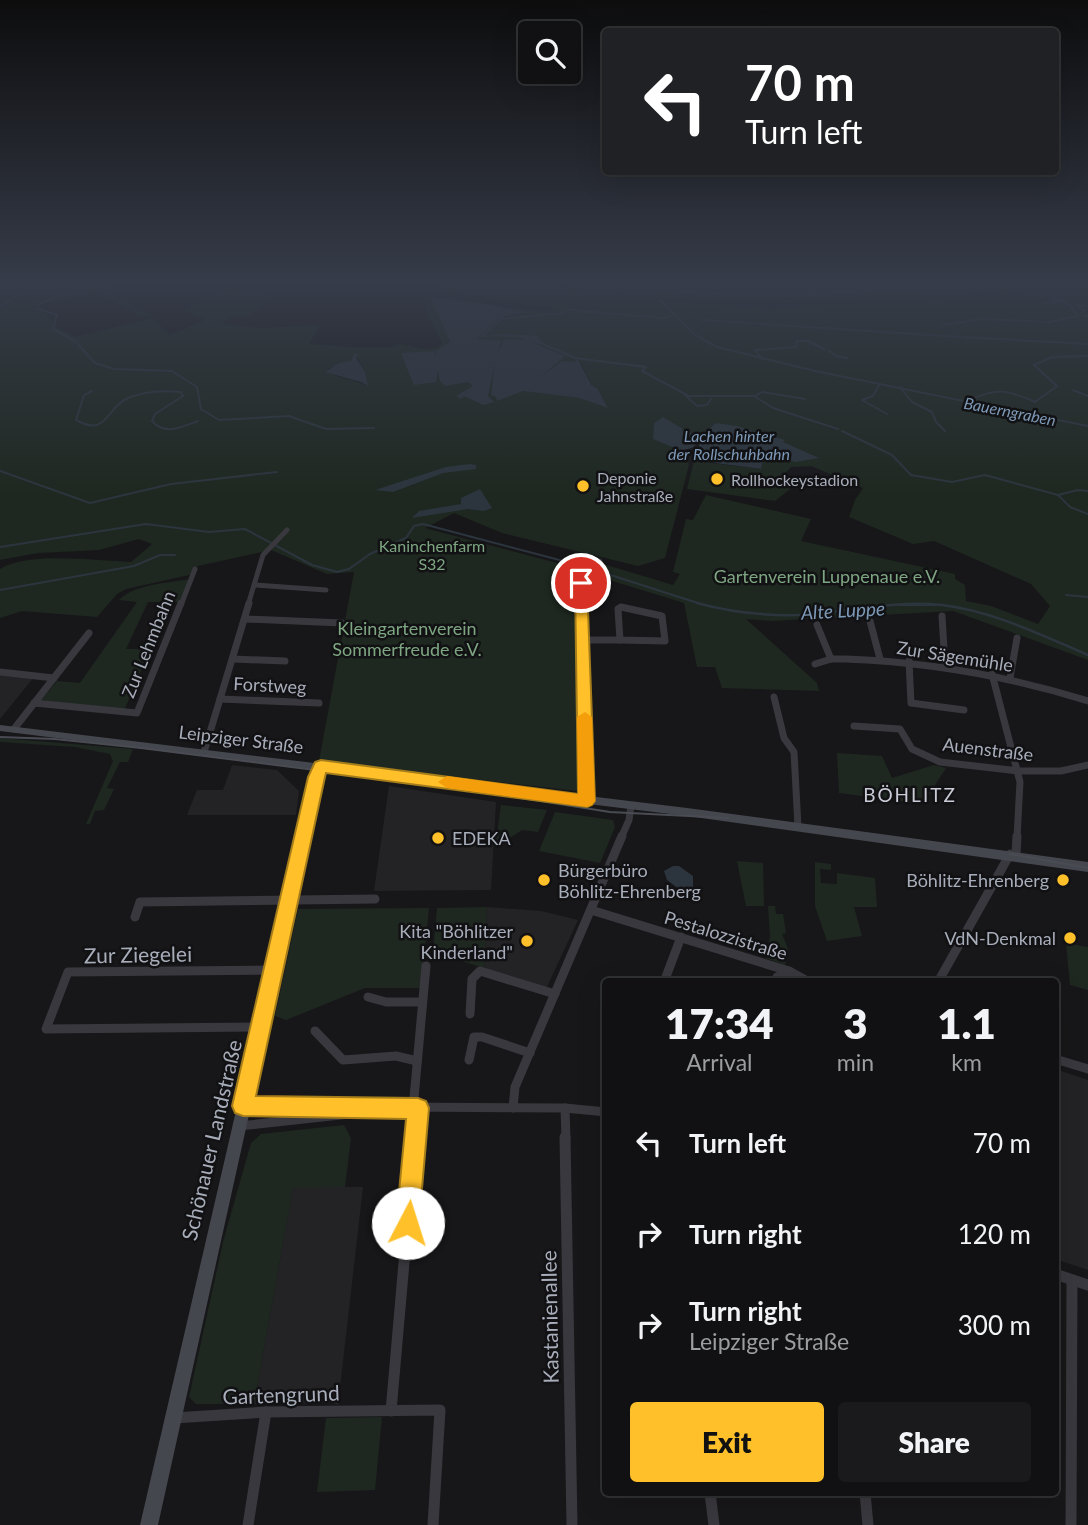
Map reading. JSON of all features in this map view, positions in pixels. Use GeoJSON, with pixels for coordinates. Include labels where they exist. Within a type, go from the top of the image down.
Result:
{"type":"FeatureCollection","features":[{"type":"Feature","properties":{"kind":"street","name":"Forstweg"},"geometry":{"type":"LineString","coordinates":[[204,752],[263,555],[287,530]]}},
{"type":"Feature","properties":{"kind":"street"},"geometry":{"type":"LineString","coordinates":[[587,801],[581,583],[587,572],[600,561]]}},
{"type":"Feature","properties":{"kind":"street","name":"Zur Lehmbahn"},"geometry":{"type":"LineString","coordinates":[[34,703],[137,713],[195,569]]}},
{"type":"Feature","properties":{"kind":"street"},"geometry":{"type":"LineString","coordinates":[[255,585],[326,590]]}},
{"type":"Feature","properties":{"kind":"street"},"geometry":{"type":"LineString","coordinates":[[583,640],[620,641],[665,641],[662,615],[621,607],[618,609],[620,641]]}},
{"type":"Feature","properties":{"kind":"street"},"geometry":{"type":"LineString","coordinates":[[942,616],[945,666]]}},
{"type":"Feature","properties":{"kind":"street"},"geometry":{"type":"LineString","coordinates":[[245,619],[342,623]]}},
{"type":"Feature","properties":{"kind":"street"},"geometry":{"type":"LineString","coordinates":[[870,621],[880,659]]}},
{"type":"Feature","properties":{"kind":"street"},"geometry":{"type":"LineString","coordinates":[[817,625],[831,659]]}},
{"type":"Feature","properties":{"kind":"street"},"geometry":{"type":"LineString","coordinates":[[14,729],[89,633]]}},
{"type":"Feature","properties":{"kind":"street"},"geometry":{"type":"LineString","coordinates":[[1010,678],[1017,638]]}},
{"type":"Feature","properties":{"kind":"street","name":"Forstweg"},"geometry":{"type":"LineString","coordinates":[[233,659],[285,661]]}},
{"type":"Feature","properties":{"kind":"street","name":"Zur Sägemühle"},"geometry":{"type":"LineString","coordinates":[[815,664],[831,659],[909,661],[1010,678],[1088,701]]}},
{"type":"Feature","properties":{"kind":"street"},"geometry":{"type":"LineString","coordinates":[[909,661],[911,703],[964,710]]}},
{"type":"Feature","properties":{"kind":"street"},"geometry":{"type":"LineString","coordinates":[[0,672],[54,678]]}},
{"type":"Feature","properties":{"kind":"street"},"geometry":{"type":"LineString","coordinates":[[940,978],[1013,855],[1019,771],[992,674]]}},
{"type":"Feature","properties":{"kind":"street"},"geometry":{"type":"LineString","coordinates":[[774,697],[784,738],[794,752],[797,827]]}},
{"type":"Feature","properties":{"kind":"street","name":"Forstweg"},"geometry":{"type":"LineString","coordinates":[[220,699],[319,703]]}},
{"type":"Feature","properties":{"kind":"street","name":"Auenstraße"},"geometry":{"type":"LineString","coordinates":[[854,726],[900,729],[912,749],[940,762],[1019,771],[1061,771],[1088,765]]}},
{"type":"Feature","properties":{"kind":"street","name":"Leipziger Straße"},"geometry":{"type":"LineString","coordinates":[[0,728],[321,766],[1013,855]]}},
{"type":"Feature","properties":{"kind":"street","name":"Schönauer Landstraße"},"geometry":{"type":"LineString","coordinates":[[149,1525],[321,766]]}},
{"type":"Feature","properties":{"kind":"street"},"geometry":{"type":"LineString","coordinates":[[513,1108],[515,1087],[629,820],[631,806]]}},
{"type":"Feature","properties":{"kind":"street"},"geometry":{"type":"LineString","coordinates":[[1013,855],[1088,867]]}},
{"type":"Feature","properties":{"kind":"street"},"geometry":{"type":"LineString","coordinates":[[135,917],[140,902],[375,900]]}},
{"type":"Feature","properties":{"kind":"street","name":"Pestalozzistraße"},"geometry":{"type":"LineString","coordinates":[[591,910],[789,971],[802,978]]}},
{"type":"Feature","properties":{"kind":"street"},"geometry":{"type":"LineString","coordinates":[[666,978],[681,937]]}},
{"type":"Feature","properties":{"kind":"street"},"geometry":{"type":"LineString","coordinates":[[391,1411],[426,966]]}},
{"type":"Feature","properties":{"kind":"street","name":"Zur Ziegelei"},"geometry":{"type":"LineString","coordinates":[[260,1027],[46,1029],[68,972],[273,970]]}},
{"type":"Feature","properties":{"kind":"street"},"geometry":{"type":"LineString","coordinates":[[470,1014],[472,979],[480,971],[555,994]]}},
{"type":"Feature","properties":{"kind":"street"},"geometry":{"type":"LineString","coordinates":[[777,978],[789,971]]}},
{"type":"Feature","properties":{"kind":"street"},"geometry":{"type":"LineString","coordinates":[[368,996],[386,1002],[422,1002]]}},
{"type":"Feature","properties":{"kind":"street"},"geometry":{"type":"LineString","coordinates":[[315,1031],[343,1060],[396,1056],[417,1062]]}},
{"type":"Feature","properties":{"kind":"street"},"geometry":{"type":"LineString","coordinates":[[469,1060],[474,1037],[482,1037],[530,1053]]}},
{"type":"Feature","properties":{"kind":"street"},"geometry":{"type":"LineString","coordinates":[[1059,1060],[1088,1069]]}},
{"type":"Feature","properties":{"kind":"street"},"geometry":{"type":"LineString","coordinates":[[243,1106],[565,1108],[602,1112]]}},
{"type":"Feature","properties":{"kind":"street","name":"Kastanienallee"},"geometry":{"type":"LineString","coordinates":[[565,1108],[572,1525]]}},
{"type":"Feature","properties":{"kind":"street"},"geometry":{"type":"LineString","coordinates":[[238,1126],[399,1109]]}},
{"type":"Feature","properties":{"kind":"street"},"geometry":{"type":"LineString","coordinates":[[1059,1275],[1088,1285]]}},
{"type":"Feature","properties":{"kind":"street"},"geometry":{"type":"LineString","coordinates":[[1071,1525],[1072,1280]]}},
{"type":"Feature","properties":{"kind":"street","name":"Gartengrund"},"geometry":{"type":"LineString","coordinates":[[173,1418],[266,1412],[440,1410],[433,1525]]}},
{"type":"Feature","properties":{"kind":"street"},"geometry":{"type":"LineString","coordinates":[[248,1525],[266,1412]]}},
{"type":"Feature","properties":{"kind":"street"},"geometry":{"type":"LineString","coordinates":[[710,1496],[714,1525]]}},
{"type":"Feature","properties":{"kind":"street"},"geometry":{"type":"LineString","coordinates":[[865,1496],[868,1525]]}},
{"type":"Feature","properties":{"kind":"shaded area"},"geometry":{"type":"Polygon","coordinates":[[[0,674],[34,677],[0,719],[0,674]]]}},
{"type":"Feature","properties":{"kind":"shaded area"},"geometry":{"type":"Polygon","coordinates":[[[232,765],[277,770],[299,791],[296,815],[187,815],[197,790],[223,790],[232,765]]]}},
{"type":"Feature","properties":{"kind":"shaded area"},"geometry":{"type":"Polygon","coordinates":[[[389,786],[496,802],[491,890],[374,891],[389,786]]]}},
{"type":"Feature","properties":{"kind":"shaded area","name":"Kita \"Böhlitzer Kinderland\""},"geometry":{"type":"Polygon","coordinates":[[[487,907],[541,911],[578,920],[546,989],[484,968],[487,907]]]}},
{"type":"Feature","properties":{"kind":"shaded area"},"geometry":{"type":"Polygon","coordinates":[[[1059,1070],[1088,1080],[1088,1270],[1059,1260],[1059,1070]]]}},
{"type":"Feature","properties":{"kind":"shaded area"},"geometry":{"type":"Polygon","coordinates":[[[293,1187],[363,1187],[338,1405],[254,1404],[293,1187]]]}},
{"type":"Feature","properties":{"kind":"green space"},"geometry":{"type":"Polygon","coordinates":[[[0,353],[451,353],[488,375],[496,353],[1088,353],[1088,660],[953,611],[772,621],[746,619],[817,683],[819,691],[722,688],[715,667],[697,667],[684,603],[593,575],[603,564],[673,585],[680,574],[673,572],[686,519],[693,520],[706,495],[811,519],[801,541],[955,574],[955,579],[965,585],[966,601],[991,606],[1038,624],[1050,606],[1031,584],[934,541],[913,544],[849,517],[863,488],[811,466],[791,467],[781,478],[794,486],[775,501],[687,489],[694,461],[761,469],[764,456],[700,461],[697,456],[701,440],[708,434],[784,440],[716,423],[701,435],[666,430],[687,457],[689,465],[665,558],[638,566],[502,533],[454,513],[425,528],[576,568],[582,785],[577,791],[319,761],[354,572],[327,574],[271,550],[198,566],[189,575],[126,589],[117,594],[97,617],[22,611],[0,618],[0,569],[13,563],[45,559],[131,562],[152,544],[139,539],[99,550],[38,553],[0,560],[0,353]],[[356,355],[351,361],[327,369],[331,373],[367,386],[365,372],[356,355]],[[562,361],[524,391],[579,398],[607,407],[597,388],[592,386],[582,365],[562,361]]]}},
{"type":"Feature","properties":{"kind":"green space"},"geometry":{"type":"Polygon","coordinates":[[[190,579],[180,602],[148,602],[126,649],[150,649],[124,711],[41,700],[57,681],[80,683],[137,602],[119,600],[125,595],[152,585],[190,579]]]}},
{"type":"Feature","properties":{"kind":"green space"},"geometry":{"type":"Polygon","coordinates":[[[0,738],[133,749],[128,762],[120,762],[107,788],[114,789],[104,810],[95,811],[90,824],[86,824],[113,761],[110,754],[75,747],[0,742],[0,738]]]}},
{"type":"Feature","properties":{"kind":"green space"},"geometry":{"type":"Polygon","coordinates":[[[837,753],[882,756],[892,778],[934,765],[946,768],[923,804],[839,793],[837,753]]]}},
{"type":"Feature","properties":{"kind":"green space"},"geometry":{"type":"Polygon","coordinates":[[[501,805],[547,810],[538,832],[522,830],[495,848],[501,805]]]}},
{"type":"Feature","properties":{"kind":"green space"},"geometry":{"type":"Polygon","coordinates":[[[555,812],[613,820],[615,827],[600,863],[539,851],[555,812]]]}},
{"type":"Feature","properties":{"kind":"green space"},"geometry":{"type":"Polygon","coordinates":[[[737,861],[763,863],[764,906],[746,906],[737,861]]]}},
{"type":"Feature","properties":{"kind":"green space"},"geometry":{"type":"Polygon","coordinates":[[[815,862],[831,864],[831,870],[820,869],[821,883],[837,884],[837,873],[875,878],[877,907],[854,907],[862,936],[827,941],[815,906],[815,862]]]}},
{"type":"Feature","properties":{"kind":"green space"},"geometry":{"type":"Polygon","coordinates":[[[768,906],[775,906],[776,914],[783,914],[786,933],[782,934],[788,949],[785,965],[765,958],[770,937],[768,906]]]}},
{"type":"Feature","properties":{"kind":"green space"},"geometry":{"type":"Polygon","coordinates":[[[487,907],[484,968],[433,952],[437,908],[487,907]]]}},
{"type":"Feature","properties":{"kind":"green space"},"geometry":{"type":"Polygon","coordinates":[[[429,908],[421,988],[365,988],[286,1020],[275,1016],[298,909],[429,908]]]}},
{"type":"Feature","properties":{"kind":"green space"},"geometry":{"type":"Polygon","coordinates":[[[1066,943],[1088,947],[1088,990],[1070,985],[1066,943]]]}},
{"type":"Feature","properties":{"kind":"green space"},"geometry":{"type":"Polygon","coordinates":[[[344,1125],[351,1138],[345,1187],[293,1188],[254,1404],[196,1404],[189,1397],[223,1242],[251,1143],[261,1134],[344,1125]]]}},
{"type":"Feature","properties":{"kind":"green space"},"geometry":{"type":"Polygon","coordinates":[[[382,1417],[375,1490],[317,1492],[326,1418],[382,1417]]]}},
{"type":"Feature","properties":{"kind":"water"},"geometry":{"type":"Polygon","coordinates":[[[355,353],[358,355],[356,358],[365,372],[368,386],[325,372],[339,363],[351,361],[355,353]]]}},
{"type":"Feature","properties":{"kind":"water"},"geometry":{"type":"Polygon","coordinates":[[[401,353],[435,353],[436,357],[436,353],[558,353],[565,356],[541,377],[562,361],[578,360],[608,408],[579,398],[523,391],[497,401],[496,397],[491,395],[495,363],[488,396],[494,402],[483,405],[464,396],[461,399],[456,396],[473,386],[468,382],[445,386],[440,381],[438,370],[436,382],[414,385],[401,353]]]}},
{"type":"Feature","properties":{"kind":"water","name":"Lachen hinter der Rollschuhbahn"},"geometry":{"type":"Polygon","coordinates":[[[663,417],[683,429],[682,431],[701,435],[716,423],[737,426],[785,440],[783,442],[819,458],[795,462],[774,455],[764,456],[761,469],[700,461],[697,456],[701,436],[694,447],[682,451],[653,439],[654,423],[663,417]]]}},
{"type":"Feature","properties":{"kind":"water"},"geometry":{"type":"Polygon","coordinates":[[[476,465],[476,469],[443,473],[393,492],[375,490],[446,467],[476,465]]]}},
{"type":"Feature","properties":{"kind":"water"},"geometry":{"type":"Polygon","coordinates":[[[480,489],[492,508],[412,518],[419,511],[461,504],[461,498],[480,489]]]}},
{"type":"Feature","properties":{"kind":"water"},"geometry":{"type":"Polygon","coordinates":[[[679,866],[693,876],[693,892],[683,892],[667,880],[664,871],[679,866]]]}},
{"type":"Feature","properties":{"kind":"waterway"},"geometry":{"type":"LineString","coordinates":[[86,353],[95,363],[114,369],[172,371],[197,387],[201,409],[219,420],[289,416],[326,429],[374,428]]}},
{"type":"Feature","properties":{"kind":"waterway"},"geometry":{"type":"LineString","coordinates":[[564,353],[575,358],[646,367],[642,371],[689,396],[754,396],[773,408],[838,429]]}},
{"type":"Feature","properties":{"kind":"waterway","name":"Bauerngraben"},"geometry":{"type":"LineString","coordinates":[[742,353],[761,358]]}},
{"type":"Feature","properties":{"kind":"waterway"},"geometry":{"type":"LineString","coordinates":[[757,353],[761,358]]}},
{"type":"Feature","properties":{"kind":"waterway"},"geometry":{"type":"LineString","coordinates":[[832,353],[847,358]]}},
{"type":"Feature","properties":{"kind":"waterway"},"geometry":{"type":"LineString","coordinates":[[969,400],[987,393],[1002,392],[1035,402],[1057,386],[1034,365],[1052,357],[1088,356]]}},
{"type":"Feature","properties":{"kind":"waterway","name":"Bauerngraben"},"geometry":{"type":"LineString","coordinates":[[761,358],[901,388]]}},
{"type":"Feature","properties":{"kind":"waterway"},"geometry":{"type":"LineString","coordinates":[[879,385],[873,396],[862,400],[887,414]]}},
{"type":"Feature","properties":{"kind":"waterway","name":"Bauerngraben"},"geometry":{"type":"LineString","coordinates":[[901,388],[1088,426]]}},
{"type":"Feature","properties":{"kind":"waterway"},"geometry":{"type":"LineString","coordinates":[[901,388],[912,402],[932,412],[936,422],[945,431]]}},
{"type":"Feature","properties":{"kind":"waterway"},"geometry":{"type":"LineString","coordinates":[[1073,390],[1088,396]]}},
{"type":"Feature","properties":{"kind":"waterway"},"geometry":{"type":"LineString","coordinates":[[92,391],[84,395],[76,420],[86,424],[100,424],[126,399],[160,391],[181,392],[183,396],[155,414],[152,421],[157,426],[174,429],[198,421]]}},
{"type":"Feature","properties":{"kind":"waterway"},"geometry":{"type":"LineString","coordinates":[[755,396],[762,392],[805,399]]}},
{"type":"Feature","properties":{"kind":"waterway"},"geometry":{"type":"LineString","coordinates":[[685,395],[697,406],[707,405],[711,399]]}},
{"type":"Feature","properties":{"kind":"waterway"},"geometry":{"type":"LineString","coordinates":[[842,431],[892,455],[911,475],[952,482],[985,475],[1058,495]]}},
{"type":"Feature","properties":{"kind":"waterway"},"geometry":{"type":"LineString","coordinates":[[0,471],[90,503],[171,484],[277,472]]}},
{"type":"Feature","properties":{"kind":"waterway"},"geometry":{"type":"LineString","coordinates":[[1058,495],[1078,490],[1088,491]]}},
{"type":"Feature","properties":{"kind":"waterway"},"geometry":{"type":"LineString","coordinates":[[1058,495],[1070,507],[1088,514]]}},
{"type":"Feature","properties":{"kind":"waterway"},"geometry":{"type":"LineString","coordinates":[[0,547],[146,524],[209,532],[245,529],[312,565],[337,572],[349,569],[370,554],[406,538],[414,526],[423,524],[586,567]]}},
{"type":"Feature","properties":{"kind":"waterway"},"geometry":{"type":"LineString","coordinates":[[0,590],[134,566],[160,555],[175,555]]}},
{"type":"Feature","properties":{"kind":"waterway","name":"Alte Luppe"},"geometry":{"type":"LineString","coordinates":[[595,570],[699,604]]}},
{"type":"Feature","properties":{"kind":"waterway"},"geometry":{"type":"LineString","coordinates":[[1066,595],[1088,597]]}},
{"type":"Feature","properties":{"kind":"waterway","name":"Alte Luppe"},"geometry":{"type":"LineString","coordinates":[[699,604],[734,611],[785,615],[888,605],[942,605],[998,618],[1088,655]]}},
{"type":"Feature","properties":{"kind":"waterway","name":"Alte Luppe"},"geometry":{"type":"LineString","coordinates":[[699,604],[704,605]]}},
{"type":"Feature","properties":{"kind":"waterway","name":"Alte Luppe"},"geometry":{"type":"LineString","coordinates":[[893,605],[938,605]]}},
{"type":"Feature","properties":{"kind":"tram line"},"geometry":{"type":"LineString","coordinates":[[0,737],[55,739],[141,748],[464,789],[610,812],[728,818]]}},
{"type":"Feature","properties":{"kind":"tram line"},"geometry":{"type":"LineString","coordinates":[[1010,854],[1088,868]]}},
{"type":"Feature","properties":{"kind":"slow traffic"},"geometry":{"type":"LineString","coordinates":[[447,782],[587,801],[585,717]]}},
{"type":"Feature","properties":{"kind":"place","name":"Rollhockeystadion"},"geometry":{"type":"Point","coordinates":[717,479]}},
{"type":"Feature","properties":{"kind":"place","name":"Deponie Jahnstraße"},"geometry":{"type":"Point","coordinates":[583,486]}},
{"type":"Feature","properties":{"kind":"place","name":"EDEKA"},"geometry":{"type":"Point","coordinates":[438,838]}},
{"type":"Feature","properties":{"kind":"place","name":"Bürgerbüro Böhlitz-Ehrenberg"},"geometry":{"type":"Point","coordinates":[544,880]}},
{"type":"Feature","properties":{"kind":"place","name":"Böhlitz-Ehrenberg"},"geometry":{"type":"Point","coordinates":[1063,880]}},
{"type":"Feature","properties":{"kind":"place","name":"VdN-Denkmal"},"geometry":{"type":"Point","coordinates":[1070,938]}},
{"type":"Feature","properties":{"kind":"place","name":"Kita \"Böhlitzer Kinderland\""},"geometry":{"type":"Point","coordinates":[527,941]}},
{"type":"Feature","properties":{"kind":"district","name":"BÖHLITZ"},"geometry":{"type":"Point","coordinates":[910,794]}},
{"type":"Feature","properties":{"kind":"route"},"geometry":{"type":"LineString","coordinates":[[408,1223],[418,1108],[243,1106],[317,777],[321,766],[587,801],[581,583]]}},
{"type":"Feature","properties":{"kind":"park label","name":"Kaninchenfarm S32"},"geometry":{"type":"Point","coordinates":[432,554]}},
{"type":"Feature","properties":{"kind":"park label","name":"Gartenverein Luppenaue e.V."},"geometry":{"type":"Point","coordinates":[827,576]}},
{"type":"Feature","properties":{"kind":"park label","name":"Kleingartenverein Sommerfreude e.V."},"geometry":{"type":"Point","coordinates":[407,638]}}]}
